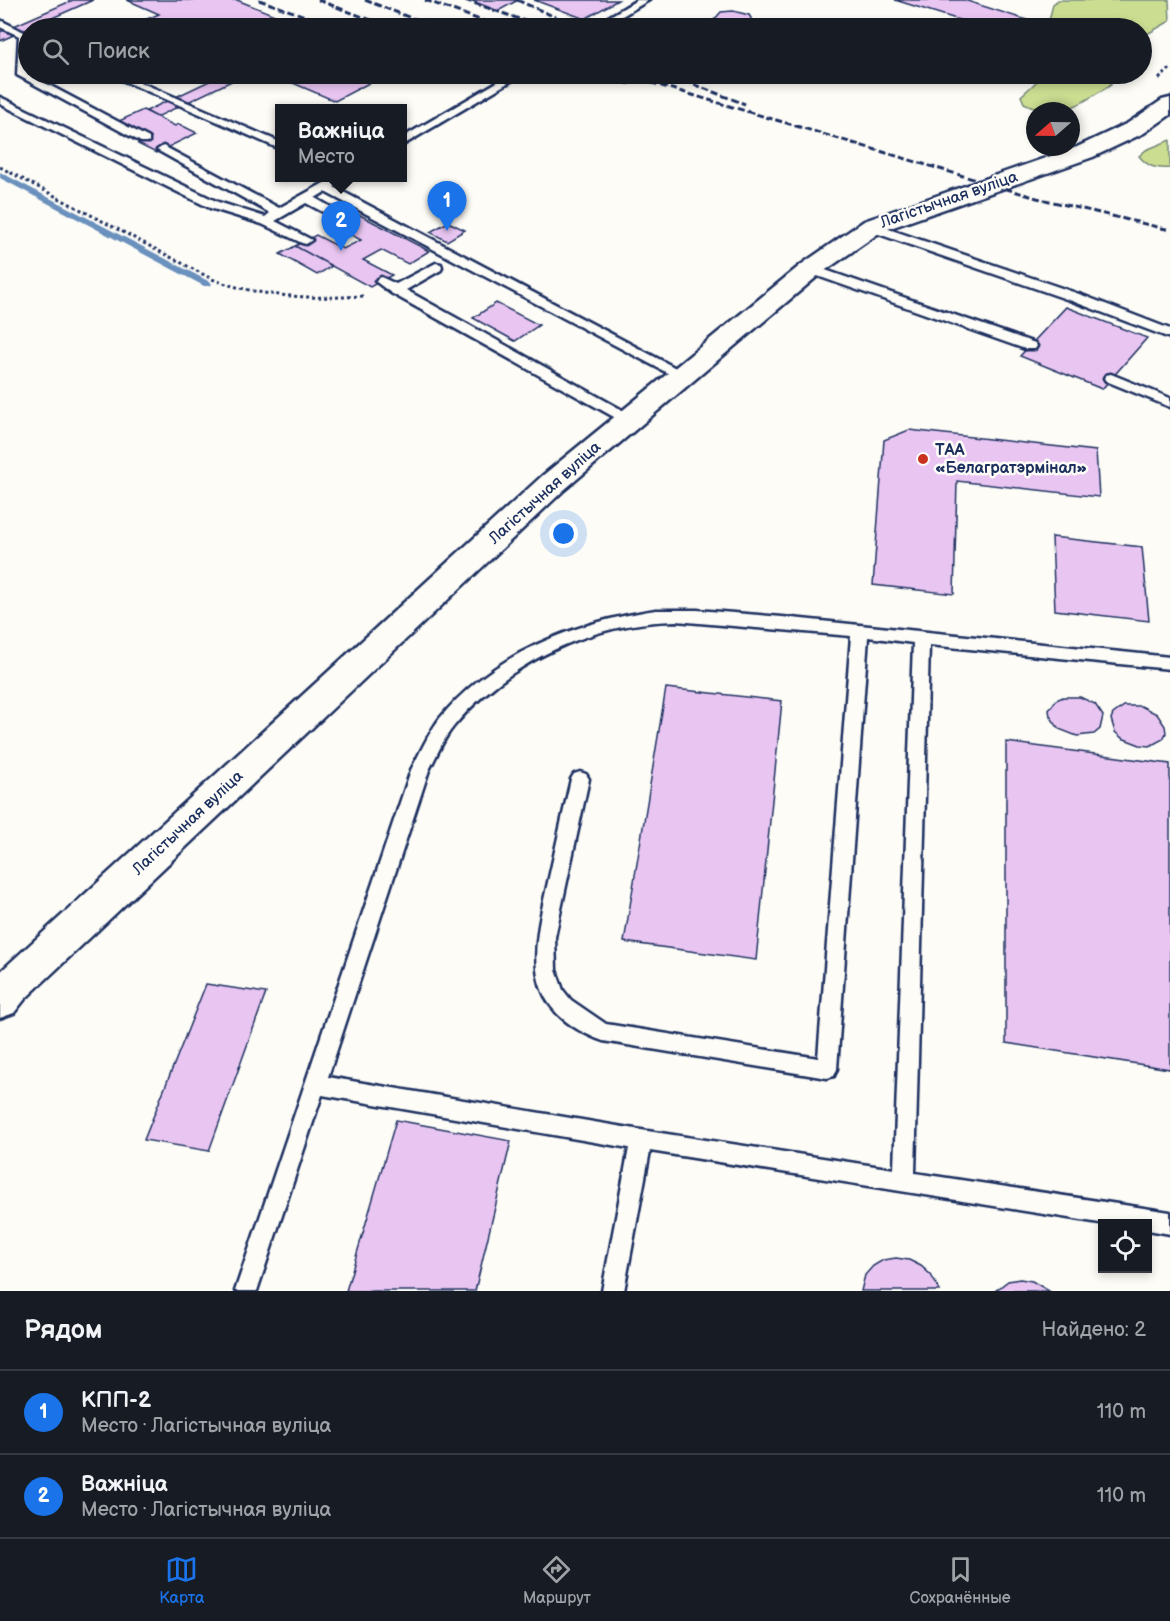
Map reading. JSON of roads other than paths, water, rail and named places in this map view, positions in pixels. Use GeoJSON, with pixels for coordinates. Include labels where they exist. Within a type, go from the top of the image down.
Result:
{"type":"FeatureCollection","features":[{"type":"Feature","properties":{"kind":"street","name":"Лагістычная вуліца"},"geometry":{"type":"LineString","coordinates":[[0,1001],[11,987],[536,500],[628,419],[812,269],[871,227],[1085,152],[1136,128],[1170,105]]}},
{"type":"Feature","properties":{"kind":"lane"},"geometry":{"type":"LineString","coordinates":[[612,18],[644,0]]}},
{"type":"Feature","properties":{"kind":"lane"},"geometry":{"type":"LineString","coordinates":[[0,23],[18,31]]}},
{"type":"Feature","properties":{"kind":"lane"},"geometry":{"type":"LineString","coordinates":[[41,84],[145,140]]}},
{"type":"Feature","properties":{"kind":"lane"},"geometry":{"type":"LineString","coordinates":[[137,84],[275,144]]}},
{"type":"Feature","properties":{"kind":"lane"},"geometry":{"type":"LineString","coordinates":[[407,138],[501,84]]}},
{"type":"Feature","properties":{"kind":"lane"},"geometry":{"type":"LineString","coordinates":[[0,100],[214,205],[266,221],[306,240]]}},
{"type":"Feature","properties":{"kind":"lane"},"geometry":{"type":"LineString","coordinates":[[163,150],[279,213]]}},
{"type":"Feature","properties":{"kind":"lane"},"geometry":{"type":"LineString","coordinates":[[266,221],[332,182]]}},
{"type":"Feature","properties":{"kind":"lane"},"geometry":{"type":"LineString","coordinates":[[324,187],[682,375]]}},
{"type":"Feature","properties":{"kind":"lane"},"geometry":{"type":"LineString","coordinates":[[306,198],[344,218]]}},
{"type":"Feature","properties":{"kind":"lane"},"geometry":{"type":"LineString","coordinates":[[871,227],[1077,298],[1170,334]]}},
{"type":"Feature","properties":{"kind":"lane"},"geometry":{"type":"LineString","coordinates":[[396,290],[455,256]]}},
{"type":"Feature","properties":{"kind":"lane"},"geometry":{"type":"LineString","coordinates":[[419,257],[436,267]]}},
{"type":"Feature","properties":{"kind":"lane"},"geometry":{"type":"LineString","coordinates":[[812,269],[1030,346]]}},
{"type":"Feature","properties":{"kind":"lane"},"geometry":{"type":"LineString","coordinates":[[381,281],[628,419]]}},
{"type":"Feature","properties":{"kind":"lane"},"geometry":{"type":"LineString","coordinates":[[1111,378],[1170,403]]}},
{"type":"Feature","properties":{"kind":"lane"},"geometry":{"type":"LineString","coordinates":[[246,1291],[420,770],[446,724],[469,698],[495,676],[531,655],[569,638],[613,625],[656,616],[772,621],[1170,663]]}},
{"type":"Feature","properties":{"kind":"lane"},"geometry":{"type":"LineString","coordinates":[[580,779],[545,937],[543,957],[547,980],[558,1003],[579,1021],[603,1032],[827,1069],[860,630]]}},
{"type":"Feature","properties":{"kind":"lane"},"geometry":{"type":"LineString","coordinates":[[904,1182],[921,638]]}},
{"type":"Feature","properties":{"kind":"lane"},"geometry":{"type":"LineString","coordinates":[[315,1084],[641,1140],[1170,1223]]}},
{"type":"Feature","properties":{"kind":"lane"},"geometry":{"type":"LineString","coordinates":[[614,1291],[641,1140]]}},
{"type":"Feature","properties":{"kind":"waterway"},"geometry":{"type":"LineString","coordinates":[[0,175],[207,284]]}},
{"type":"Feature","properties":{"kind":"railway"},"geometry":{"type":"LineString","coordinates":[[259,0],[311,18]]}},
{"type":"Feature","properties":{"kind":"railway"},"geometry":{"type":"LineString","coordinates":[[318,0],[366,18]]}},
{"type":"Feature","properties":{"kind":"railway"},"geometry":{"type":"LineString","coordinates":[[365,0],[411,18]]}},
{"type":"Feature","properties":{"kind":"railway"},"geometry":{"type":"LineString","coordinates":[[425,0],[474,18]]}},
{"type":"Feature","properties":{"kind":"railway"},"geometry":{"type":"LineString","coordinates":[[465,0],[516,18]]}},
{"type":"Feature","properties":{"kind":"railway"},"geometry":{"type":"LineString","coordinates":[[517,0],[558,18]]}},
{"type":"Feature","properties":{"kind":"railway"},"geometry":{"type":"LineString","coordinates":[[655,84],[1037,198],[1170,230]]}},
{"type":"Feature","properties":{"kind":"railway"},"geometry":{"type":"LineString","coordinates":[[692,84],[745,104]]}},
{"type":"Feature","properties":{"kind":"place","name":"КПП-2"},"geometry":{"type":"Point","coordinates":[447,231]}},
{"type":"Feature","properties":{"kind":"place","name":"Важніца"},"geometry":{"type":"Point","coordinates":[341,251]}},
{"type":"Feature","properties":{"kind":"place","name":"ТАА «Белагратэрмінал»"},"geometry":{"type":"Point","coordinates":[923,459]}}]}
